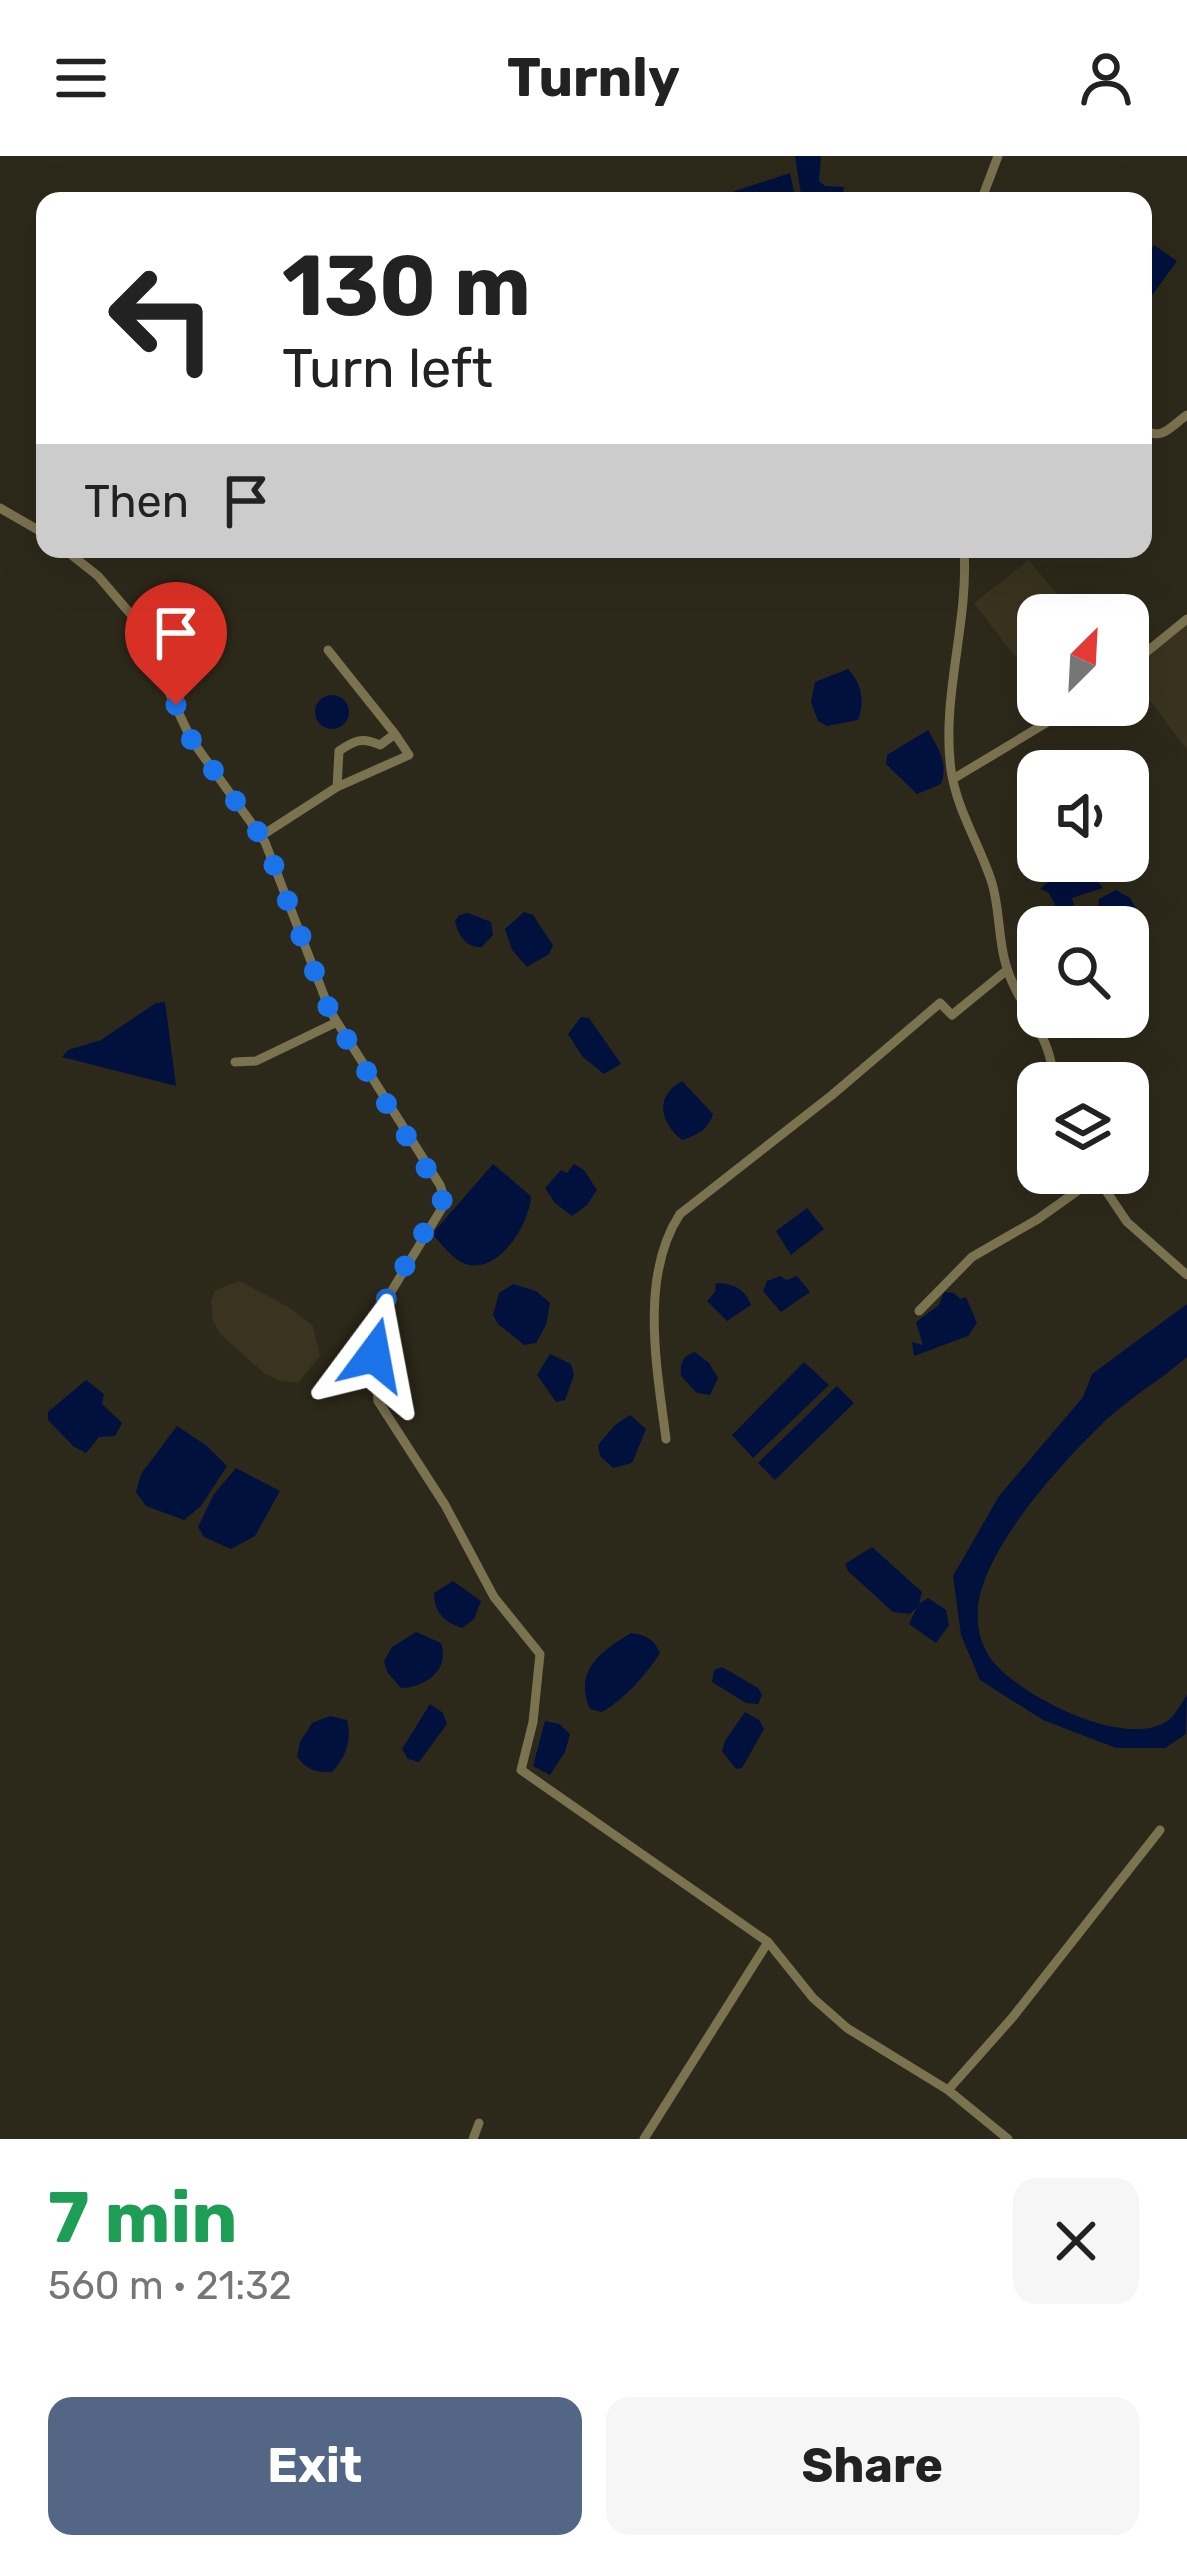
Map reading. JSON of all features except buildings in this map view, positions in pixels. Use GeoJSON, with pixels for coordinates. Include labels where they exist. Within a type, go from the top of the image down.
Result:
{"type":"FeatureCollection","features":[{"type":"Feature","properties":{"kind":"street"},"geometry":{"type":"LineString","coordinates":[[984,192],[998,156]]}},
{"type":"Feature","properties":{"kind":"street"},"geometry":{"type":"LineString","coordinates":[[1152,435],[1162,435],[1187,415]]}},
{"type":"Feature","properties":{"kind":"street"},"geometry":{"type":"LineString","coordinates":[[0,508],[36,529]]}},
{"type":"Feature","properties":{"kind":"street"},"geometry":{"type":"LineString","coordinates":[[75,558],[98,576],[134,618],[191,739],[261,836],[337,1022],[444,1197],[380,1310],[374,1355],[379,1401],[445,1504],[494,1597],[540,1654],[533,1722],[521,1770],[769,1942],[812,1998],[847,2028],[948,2090],[1008,2139]]}},
{"type":"Feature","properties":{"kind":"street"},"geometry":{"type":"LineString","coordinates":[[965,558],[967,587],[951,700],[953,779],[966,827],[991,881],[1007,970],[1053,1062]]}},
{"type":"Feature","properties":{"kind":"street"},"geometry":{"type":"LineString","coordinates":[[1149,650],[1187,619]]}},
{"type":"Feature","properties":{"kind":"street"},"geometry":{"type":"LineString","coordinates":[[261,836],[337,787],[409,755],[328,650]]}},
{"type":"Feature","properties":{"kind":"street"},"geometry":{"type":"LineString","coordinates":[[953,779],[1041,726]]}},
{"type":"Feature","properties":{"kind":"street"},"geometry":{"type":"LineString","coordinates":[[337,787],[339,751],[355,740],[380,745],[394,734]]}},
{"type":"Feature","properties":{"kind":"street"},"geometry":{"type":"LineString","coordinates":[[666,1438],[656,1317],[664,1237],[680,1214],[940,1003],[952,1015],[1007,970]]}},
{"type":"Feature","properties":{"kind":"street"},"geometry":{"type":"LineString","coordinates":[[235,1062],[256,1061],[337,1022]]}},
{"type":"Feature","properties":{"kind":"street"},"geometry":{"type":"LineString","coordinates":[[919,1311],[972,1257],[1071,1194]]}},
{"type":"Feature","properties":{"kind":"street"},"geometry":{"type":"LineString","coordinates":[[1107,1194],[1127,1222],[1187,1275]]}},
{"type":"Feature","properties":{"kind":"street"},"geometry":{"type":"LineString","coordinates":[[948,2090],[1012,2018],[1160,1830]]}},
{"type":"Feature","properties":{"kind":"street"},"geometry":{"type":"LineString","coordinates":[[644,2139],[769,1942]]}},
{"type":"Feature","properties":{"kind":"street"},"geometry":{"type":"LineString","coordinates":[[473,2139],[479,2122]]}},
{"type":"Feature","properties":{"kind":"shaded area"},"geometry":{"type":"Polygon","coordinates":[[[1029,560],[1057,594],[1017,594],[1017,659],[974,603],[1029,560]]]}},
{"type":"Feature","properties":{"kind":"shaded area"},"geometry":{"type":"Polygon","coordinates":[[[1187,624],[1187,750],[1149,699],[1149,654],[1187,624]]]}},
{"type":"Feature","properties":{"kind":"shaded area"},"geometry":{"type":"Polygon","coordinates":[[[240,1281],[313,1326],[320,1356],[298,1383],[264,1373],[221,1335],[213,1321],[215,1290],[240,1281]]]}},
{"type":"Feature","properties":{"kind":"water"},"geometry":{"type":"Polygon","coordinates":[[[795,156],[821,156],[819,181],[844,187],[843,192],[801,192],[795,156]]]}},
{"type":"Feature","properties":{"kind":"water"},"geometry":{"type":"Polygon","coordinates":[[[790,173],[794,192],[732,192],[790,173]]]}},
{"type":"Feature","properties":{"kind":"water"},"geometry":{"type":"Polygon","coordinates":[[[1152,248],[1177,261],[1152,296],[1152,248]]]}},
{"type":"Feature","properties":{"kind":"water"},"geometry":{"type":"Polygon","coordinates":[[[848,669],[861,693],[858,720],[827,726],[818,721],[811,702],[815,682],[848,669]]]}},
{"type":"Feature","properties":{"kind":"water"},"geometry":{"type":"Polygon","coordinates":[[[332,695],[344,700],[349,712],[344,724],[332,729],[320,724],[315,712],[320,700],[332,695]]]}},
{"type":"Feature","properties":{"kind":"water"},"geometry":{"type":"Polygon","coordinates":[[[928,730],[941,756],[943,776],[941,784],[917,794],[886,764],[887,755],[928,730]]]}},
{"type":"Feature","properties":{"kind":"water"},"geometry":{"type":"Polygon","coordinates":[[[1049,882],[1098,882],[1103,888],[1072,898],[1072,906],[1056,906],[1048,892],[1040,889],[1049,882]]]}},
{"type":"Feature","properties":{"kind":"water"},"geometry":{"type":"Polygon","coordinates":[[[1116,890],[1135,906],[1098,906],[1099,899],[1116,890]]]}},
{"type":"Feature","properties":{"kind":"water"},"geometry":{"type":"Polygon","coordinates":[[[524,912],[533,915],[553,945],[549,954],[527,967],[512,950],[505,929],[524,912]]]}},
{"type":"Feature","properties":{"kind":"water"},"geometry":{"type":"Polygon","coordinates":[[[468,913],[491,922],[493,935],[482,947],[467,943],[458,931],[455,921],[468,913]]]}},
{"type":"Feature","properties":{"kind":"water"},"geometry":{"type":"Polygon","coordinates":[[[165,1002],[176,1086],[62,1057],[68,1050],[101,1040],[156,1003],[165,1002]]]}},
{"type":"Feature","properties":{"kind":"water"},"geometry":{"type":"Polygon","coordinates":[[[581,1017],[589,1018],[621,1064],[604,1074],[582,1056],[568,1034],[581,1017]]]}},
{"type":"Feature","properties":{"kind":"water"},"geometry":{"type":"Polygon","coordinates":[[[682,1081],[713,1114],[701,1131],[682,1140],[663,1110],[667,1094],[682,1081]]]}},
{"type":"Feature","properties":{"kind":"water"},"geometry":{"type":"Polygon","coordinates":[[[493,1164],[531,1196],[525,1221],[498,1256],[487,1263],[461,1262],[432,1234],[493,1164]]]}},
{"type":"Feature","properties":{"kind":"water"},"geometry":{"type":"Polygon","coordinates":[[[574,1164],[597,1190],[572,1216],[545,1188],[561,1170],[567,1173],[574,1164]]]}},
{"type":"Feature","properties":{"kind":"water"},"geometry":{"type":"Polygon","coordinates":[[[807,1208],[824,1229],[791,1255],[776,1231],[807,1208]]]}},
{"type":"Feature","properties":{"kind":"water"},"geometry":{"type":"Polygon","coordinates":[[[780,1276],[787,1280],[797,1276],[810,1292],[781,1312],[763,1291],[767,1281],[780,1276]]]}},
{"type":"Feature","properties":{"kind":"water"},"geometry":{"type":"Polygon","coordinates":[[[716,1283],[738,1288],[751,1305],[727,1321],[707,1301],[716,1283]]]}},
{"type":"Feature","properties":{"kind":"water"},"geometry":{"type":"Polygon","coordinates":[[[513,1284],[536,1291],[550,1303],[536,1343],[524,1345],[493,1315],[499,1293],[513,1284]]]}},
{"type":"Feature","properties":{"kind":"water"},"geometry":{"type":"Polygon","coordinates":[[[944,1292],[966,1297],[977,1323],[968,1336],[914,1356],[912,1342],[923,1345],[916,1322],[939,1305],[944,1292]]]}},
{"type":"Feature","properties":{"kind":"water"},"geometry":{"type":"Polygon","coordinates":[[[1187,1304],[1187,1357],[1107,1419],[1049,1481],[995,1558],[978,1607],[987,1653],[1011,1679],[1052,1705],[1100,1724],[1146,1729],[1168,1720],[1187,1695],[1186,1734],[1165,1748],[1116,1748],[1043,1720],[980,1680],[961,1635],[953,1576],[999,1496],[1083,1397],[1092,1374],[1187,1304]]]}},
{"type":"Feature","properties":{"kind":"water"},"geometry":{"type":"Polygon","coordinates":[[[695,1352],[718,1378],[710,1395],[697,1393],[681,1376],[683,1361],[695,1352]]]}},
{"type":"Feature","properties":{"kind":"water"},"geometry":{"type":"Polygon","coordinates":[[[550,1354],[571,1364],[574,1375],[565,1400],[556,1402],[537,1375],[550,1354]]]}},
{"type":"Feature","properties":{"kind":"water"},"geometry":{"type":"Polygon","coordinates":[[[804,1362],[829,1385],[753,1458],[732,1435],[804,1362]]]}},
{"type":"Feature","properties":{"kind":"water"},"geometry":{"type":"Polygon","coordinates":[[[86,1380],[104,1394],[102,1404],[122,1423],[115,1436],[99,1437],[86,1453],[48,1420],[48,1412],[86,1380]]]}},
{"type":"Feature","properties":{"kind":"water"},"geometry":{"type":"Polygon","coordinates":[[[837,1386],[854,1403],[775,1480],[758,1463],[837,1386]]]}},
{"type":"Feature","properties":{"kind":"water"},"geometry":{"type":"Polygon","coordinates":[[[630,1415],[646,1429],[632,1463],[613,1468],[600,1456],[598,1445],[630,1415]]]}},
{"type":"Feature","properties":{"kind":"water"},"geometry":{"type":"Polygon","coordinates":[[[177,1426],[227,1466],[201,1506],[184,1520],[146,1506],[136,1492],[141,1474],[177,1426]]]}},
{"type":"Feature","properties":{"kind":"water"},"geometry":{"type":"Polygon","coordinates":[[[236,1468],[280,1491],[255,1536],[231,1549],[204,1537],[198,1527],[214,1494],[236,1468]]]}},
{"type":"Feature","properties":{"kind":"water"},"geometry":{"type":"Polygon","coordinates":[[[872,1547],[922,1592],[919,1604],[928,1598],[946,1610],[949,1625],[936,1643],[909,1624],[917,1607],[910,1614],[893,1612],[848,1571],[845,1564],[872,1547]]]}},
{"type":"Feature","properties":{"kind":"water"},"geometry":{"type":"Polygon","coordinates":[[[453,1581],[481,1601],[474,1619],[462,1628],[441,1615],[434,1600],[434,1593],[453,1581]]]}},
{"type":"Feature","properties":{"kind":"water"},"geometry":{"type":"Polygon","coordinates":[[[416,1632],[441,1643],[442,1661],[427,1680],[401,1688],[384,1661],[392,1647],[416,1632]]]}},
{"type":"Feature","properties":{"kind":"water"},"geometry":{"type":"Polygon","coordinates":[[[631,1633],[649,1638],[660,1653],[619,1700],[602,1712],[590,1709],[585,1684],[588,1673],[600,1655],[631,1633]]]}},
{"type":"Feature","properties":{"kind":"water"},"geometry":{"type":"Polygon","coordinates":[[[722,1667],[758,1688],[762,1695],[758,1704],[746,1703],[712,1682],[714,1670],[722,1667]]]}},
{"type":"Feature","properties":{"kind":"water"},"geometry":{"type":"Polygon","coordinates":[[[430,1704],[443,1713],[447,1724],[419,1762],[408,1759],[402,1749],[430,1704]]]}},
{"type":"Feature","properties":{"kind":"water"},"geometry":{"type":"Polygon","coordinates":[[[745,1712],[764,1729],[742,1768],[736,1769],[722,1751],[745,1712]]]}},
{"type":"Feature","properties":{"kind":"water"},"geometry":{"type":"Polygon","coordinates":[[[330,1716],[347,1720],[347,1748],[332,1772],[317,1771],[297,1757],[300,1742],[312,1723],[330,1716]]]}},
{"type":"Feature","properties":{"kind":"water"},"geometry":{"type":"Polygon","coordinates":[[[545,1721],[559,1724],[570,1734],[550,1775],[533,1766],[545,1721]]]}},
{"type":"Feature","properties":{"kind":"route"},"geometry":{"type":"LineString","coordinates":[[176,705],[191,739],[265,842],[330,1012],[444,1197],[442,1208],[380,1310],[374,1355]]}}]}
